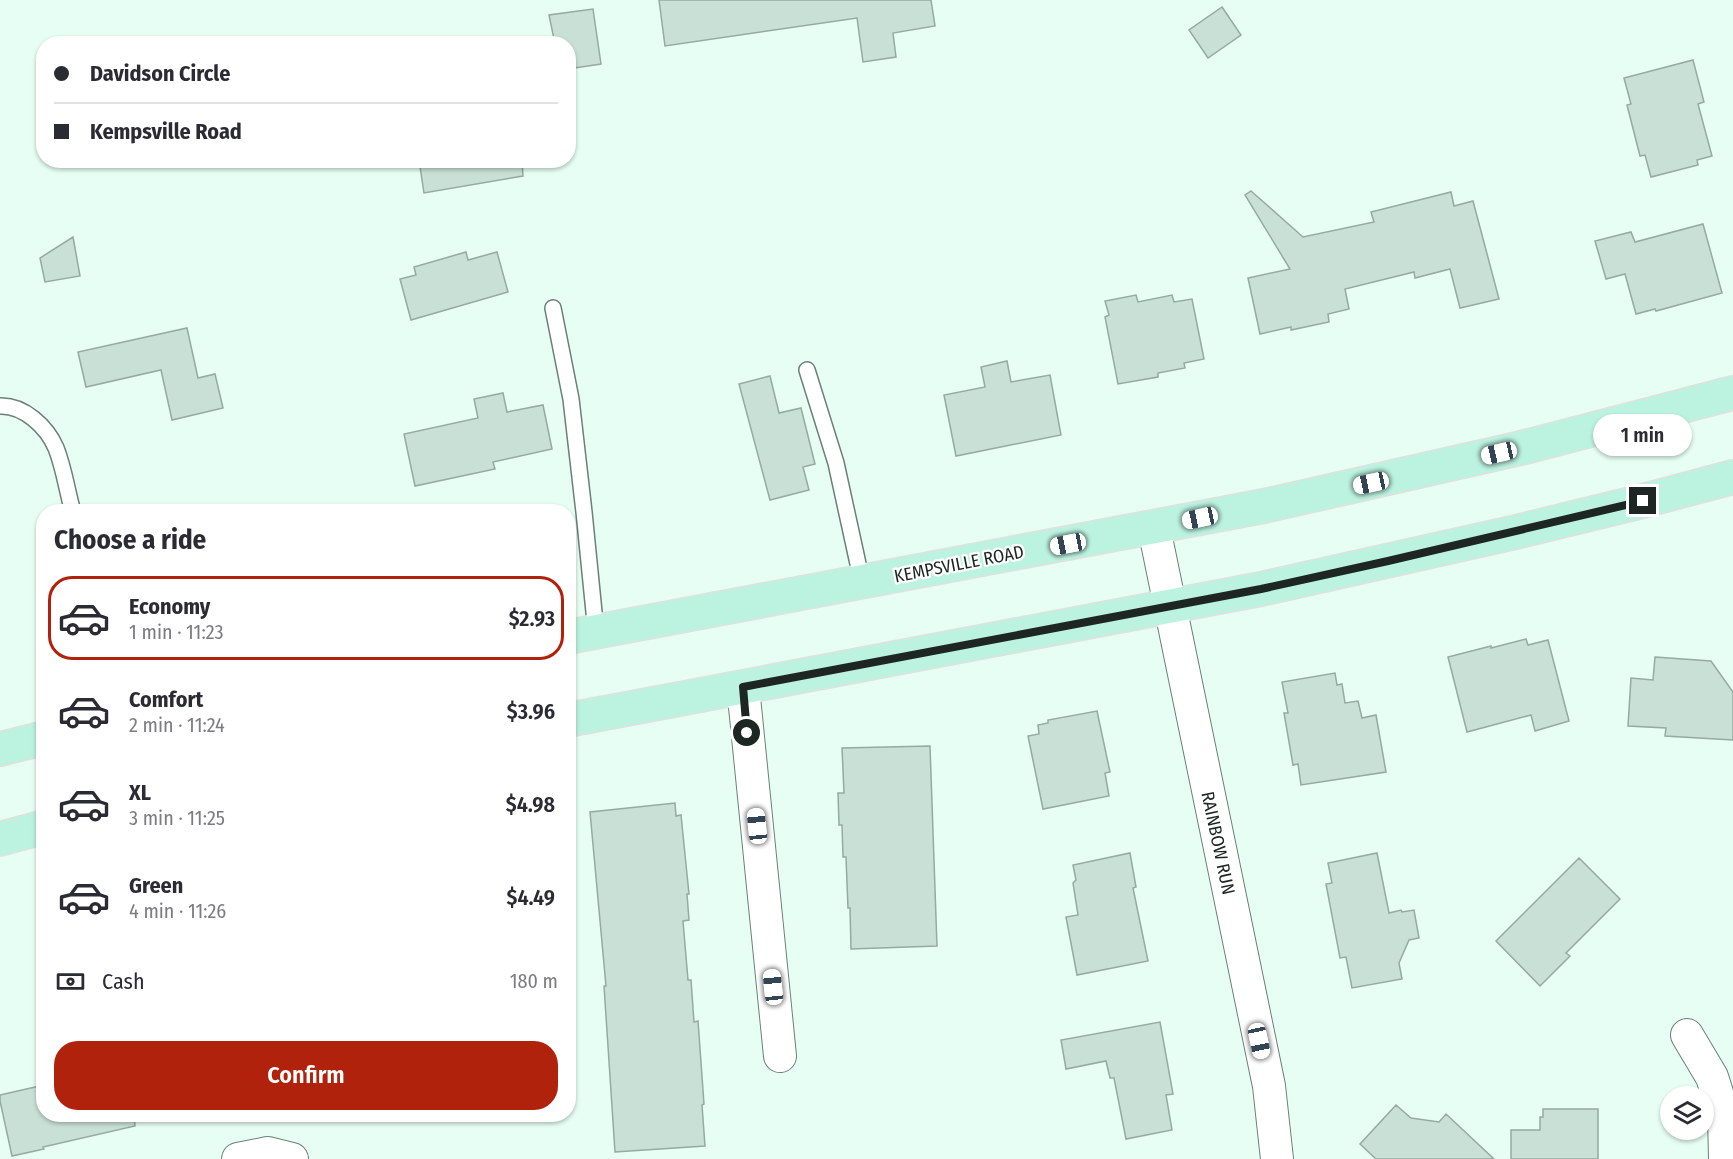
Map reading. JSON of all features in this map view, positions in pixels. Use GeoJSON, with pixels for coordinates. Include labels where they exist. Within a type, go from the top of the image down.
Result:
{"type":"FeatureCollection","features":[{"type":"Feature","properties":{"kind":"main road","name":"KEMPSVILLE ROAD"},"geometry":{"type":"LineString","coordinates":[[582,635],[1154,528],[1404,475],[1532,445],[1733,393]]}},
{"type":"Feature","properties":{"kind":"main road"},"geometry":{"type":"LineString","coordinates":[[576,718],[1272,586],[1481,540],[1733,477]]}},
{"type":"Feature","properties":{"kind":"main road"},"geometry":{"type":"LineString","coordinates":[[0,749],[36,740]]}},
{"type":"Feature","properties":{"kind":"main road"},"geometry":{"type":"LineString","coordinates":[[0,839],[36,829]]}},
{"type":"Feature","properties":{"kind":"street","name":"RAINBOW RUN"},"geometry":{"type":"LineString","coordinates":[[1154,528],[1269,1086],[1277,1159]]}},
{"type":"Feature","properties":{"kind":"street"},"geometry":{"type":"LineString","coordinates":[[743,687],[780,1056]]}},
{"type":"Feature","properties":{"kind":"street"},"geometry":{"type":"LineString","coordinates":[[1687,1035],[1712,1077],[1724,1115],[1725,1159]]}},
{"type":"Feature","properties":{"kind":"street"},"geometry":{"type":"LineString","coordinates":[[238,1159],[268,1153],[292,1159]]}},
{"type":"Feature","properties":{"kind":"lane"},"geometry":{"type":"LineString","coordinates":[[553,308],[571,399],[583,501],[582,635]]}},
{"type":"Feature","properties":{"kind":"lane"},"geometry":{"type":"LineString","coordinates":[[807,370],[836,463],[862,582]]}},
{"type":"Feature","properties":{"kind":"lane"},"geometry":{"type":"LineString","coordinates":[[0,406],[24,411],[43,428],[56,447],[70,504]]}},
{"type":"Feature","properties":{"kind":"building"},"geometry":{"type":"Polygon","coordinates":[[[659,0],[931,0],[935,26],[893,33],[896,57],[863,62],[857,18],[665,46],[659,0]]]}},
{"type":"Feature","properties":{"kind":"building"},"geometry":{"type":"Polygon","coordinates":[[[1222,7],[1241,35],[1208,58],[1189,30],[1222,7]]]}},
{"type":"Feature","properties":{"kind":"building"},"geometry":{"type":"Polygon","coordinates":[[[593,9],[601,64],[576,68],[576,36],[553,36],[549,15],[593,9]]]}},
{"type":"Feature","properties":{"kind":"building"},"geometry":{"type":"Polygon","coordinates":[[[1693,60],[1704,102],[1698,104],[1712,156],[1697,160],[1698,165],[1651,177],[1645,155],[1640,156],[1627,105],[1631,104],[1624,78],[1693,60]]]}},
{"type":"Feature","properties":{"kind":"building"},"geometry":{"type":"Polygon","coordinates":[[[420,168],[522,168],[523,176],[424,193],[420,168]]]}},
{"type":"Feature","properties":{"kind":"building"},"geometry":{"type":"Polygon","coordinates":[[[1251,191],[1303,237],[1374,222],[1371,212],[1451,192],[1454,206],[1473,201],[1499,299],[1460,308],[1450,269],[1415,278],[1414,272],[1345,289],[1349,309],[1328,314],[1329,322],[1260,334],[1248,278],[1290,269],[1245,195],[1251,191]]]}},
{"type":"Feature","properties":{"kind":"building"},"geometry":{"type":"Polygon","coordinates":[[[1703,224],[1722,293],[1656,311],[1655,309],[1636,314],[1625,274],[1606,279],[1595,241],[1631,232],[1635,242],[1703,224]]]}},
{"type":"Feature","properties":{"kind":"building"},"geometry":{"type":"Polygon","coordinates":[[[73,237],[80,276],[45,282],[40,258],[73,237]]]}},
{"type":"Feature","properties":{"kind":"building"},"geometry":{"type":"Polygon","coordinates":[[[466,252],[468,260],[497,252],[508,292],[411,320],[400,279],[416,275],[414,267],[466,252]]]}},
{"type":"Feature","properties":{"kind":"building"},"geometry":{"type":"Polygon","coordinates":[[[1136,295],[1138,302],[1172,295],[1174,302],[1192,299],[1204,359],[1184,363],[1185,368],[1158,373],[1158,377],[1118,384],[1105,317],[1109,315],[1105,301],[1136,295]]]}},
{"type":"Feature","properties":{"kind":"building"},"geometry":{"type":"Polygon","coordinates":[[[187,328],[198,378],[215,374],[223,408],[172,420],[161,370],[86,387],[78,352],[187,328]]]}},
{"type":"Feature","properties":{"kind":"building"},"geometry":{"type":"Polygon","coordinates":[[[1007,361],[1011,382],[1050,375],[1061,435],[956,456],[944,395],[985,387],[981,367],[1007,361]]]}},
{"type":"Feature","properties":{"kind":"building"},"geometry":{"type":"Polygon","coordinates":[[[770,376],[779,413],[801,408],[815,464],[803,467],[809,490],[770,500],[739,384],[770,376]]]}},
{"type":"Feature","properties":{"kind":"building"},"geometry":{"type":"Polygon","coordinates":[[[503,393],[507,412],[543,405],[552,449],[493,462],[495,469],[415,486],[404,434],[478,418],[474,399],[503,393]]]}},
{"type":"Feature","properties":{"kind":"building"},"geometry":{"type":"Polygon","coordinates":[[[1526,639],[1528,645],[1548,640],[1569,721],[1535,731],[1531,715],[1467,732],[1448,657],[1526,639]]]}},
{"type":"Feature","properties":{"kind":"building"},"geometry":{"type":"Polygon","coordinates":[[[1655,657],[1711,661],[1733,692],[1733,740],[1665,736],[1666,728],[1628,726],[1631,678],[1653,680],[1655,657]]]}},
{"type":"Feature","properties":{"kind":"building"},"geometry":{"type":"Polygon","coordinates":[[[1335,673],[1337,685],[1342,684],[1345,703],[1358,701],[1362,718],[1376,715],[1386,772],[1301,785],[1298,764],[1293,765],[1284,713],[1288,713],[1282,682],[1335,673]]]}},
{"type":"Feature","properties":{"kind":"building"},"geometry":{"type":"Polygon","coordinates":[[[1097,711],[1110,772],[1105,773],[1109,796],[1043,809],[1028,736],[1039,734],[1038,725],[1048,723],[1048,720],[1097,711]]]}},
{"type":"Feature","properties":{"kind":"building"},"geometry":{"type":"Polygon","coordinates":[[[930,746],[937,946],[851,949],[846,857],[843,857],[842,825],[839,825],[838,793],[844,793],[842,748],[930,746]]]}},
{"type":"Feature","properties":{"kind":"building"},"geometry":{"type":"Polygon","coordinates":[[[675,803],[676,816],[681,815],[689,894],[687,894],[689,920],[683,921],[694,1022],[698,1021],[705,1146],[615,1152],[604,986],[606,986],[590,812],[675,803]]]}},
{"type":"Feature","properties":{"kind":"building"},"geometry":{"type":"Polygon","coordinates":[[[1130,853],[1136,887],[1133,888],[1148,961],[1077,975],[1066,917],[1078,915],[1073,865],[1130,853]]]}},
{"type":"Feature","properties":{"kind":"building"},"geometry":{"type":"Polygon","coordinates":[[[1377,853],[1389,913],[1414,910],[1419,938],[1409,940],[1399,963],[1402,979],[1352,988],[1346,957],[1340,958],[1326,884],[1332,883],[1328,863],[1377,853]]]}},
{"type":"Feature","properties":{"kind":"building"},"geometry":{"type":"Polygon","coordinates":[[[1579,858],[1620,899],[1566,953],[1570,956],[1540,986],[1496,941],[1579,858]]]}},
{"type":"Feature","properties":{"kind":"building"},"geometry":{"type":"Polygon","coordinates":[[[1160,1022],[1173,1094],[1166,1095],[1172,1130],[1126,1139],[1114,1078],[1110,1078],[1106,1061],[1066,1069],[1061,1040],[1160,1022]]]}},
{"type":"Feature","properties":{"kind":"building"},"geometry":{"type":"Polygon","coordinates":[[[36,1087],[36,1122],[135,1122],[135,1126],[12,1156],[0,1095],[36,1087]]]}},
{"type":"Feature","properties":{"kind":"building"},"geometry":{"type":"Polygon","coordinates":[[[1396,1105],[1411,1118],[1439,1122],[1446,1114],[1494,1159],[1376,1159],[1360,1144],[1396,1105]]]}},
{"type":"Feature","properties":{"kind":"building"},"geometry":{"type":"Polygon","coordinates":[[[1543,1109],[1598,1109],[1598,1159],[1511,1159],[1511,1130],[1540,1130],[1540,1117],[1543,1117],[1543,1109]]]}},
{"type":"Feature","properties":{"kind":"route"},"geometry":{"type":"LineString","coordinates":[[747,733],[743,687],[1261,589],[1643,501]]}}]}
